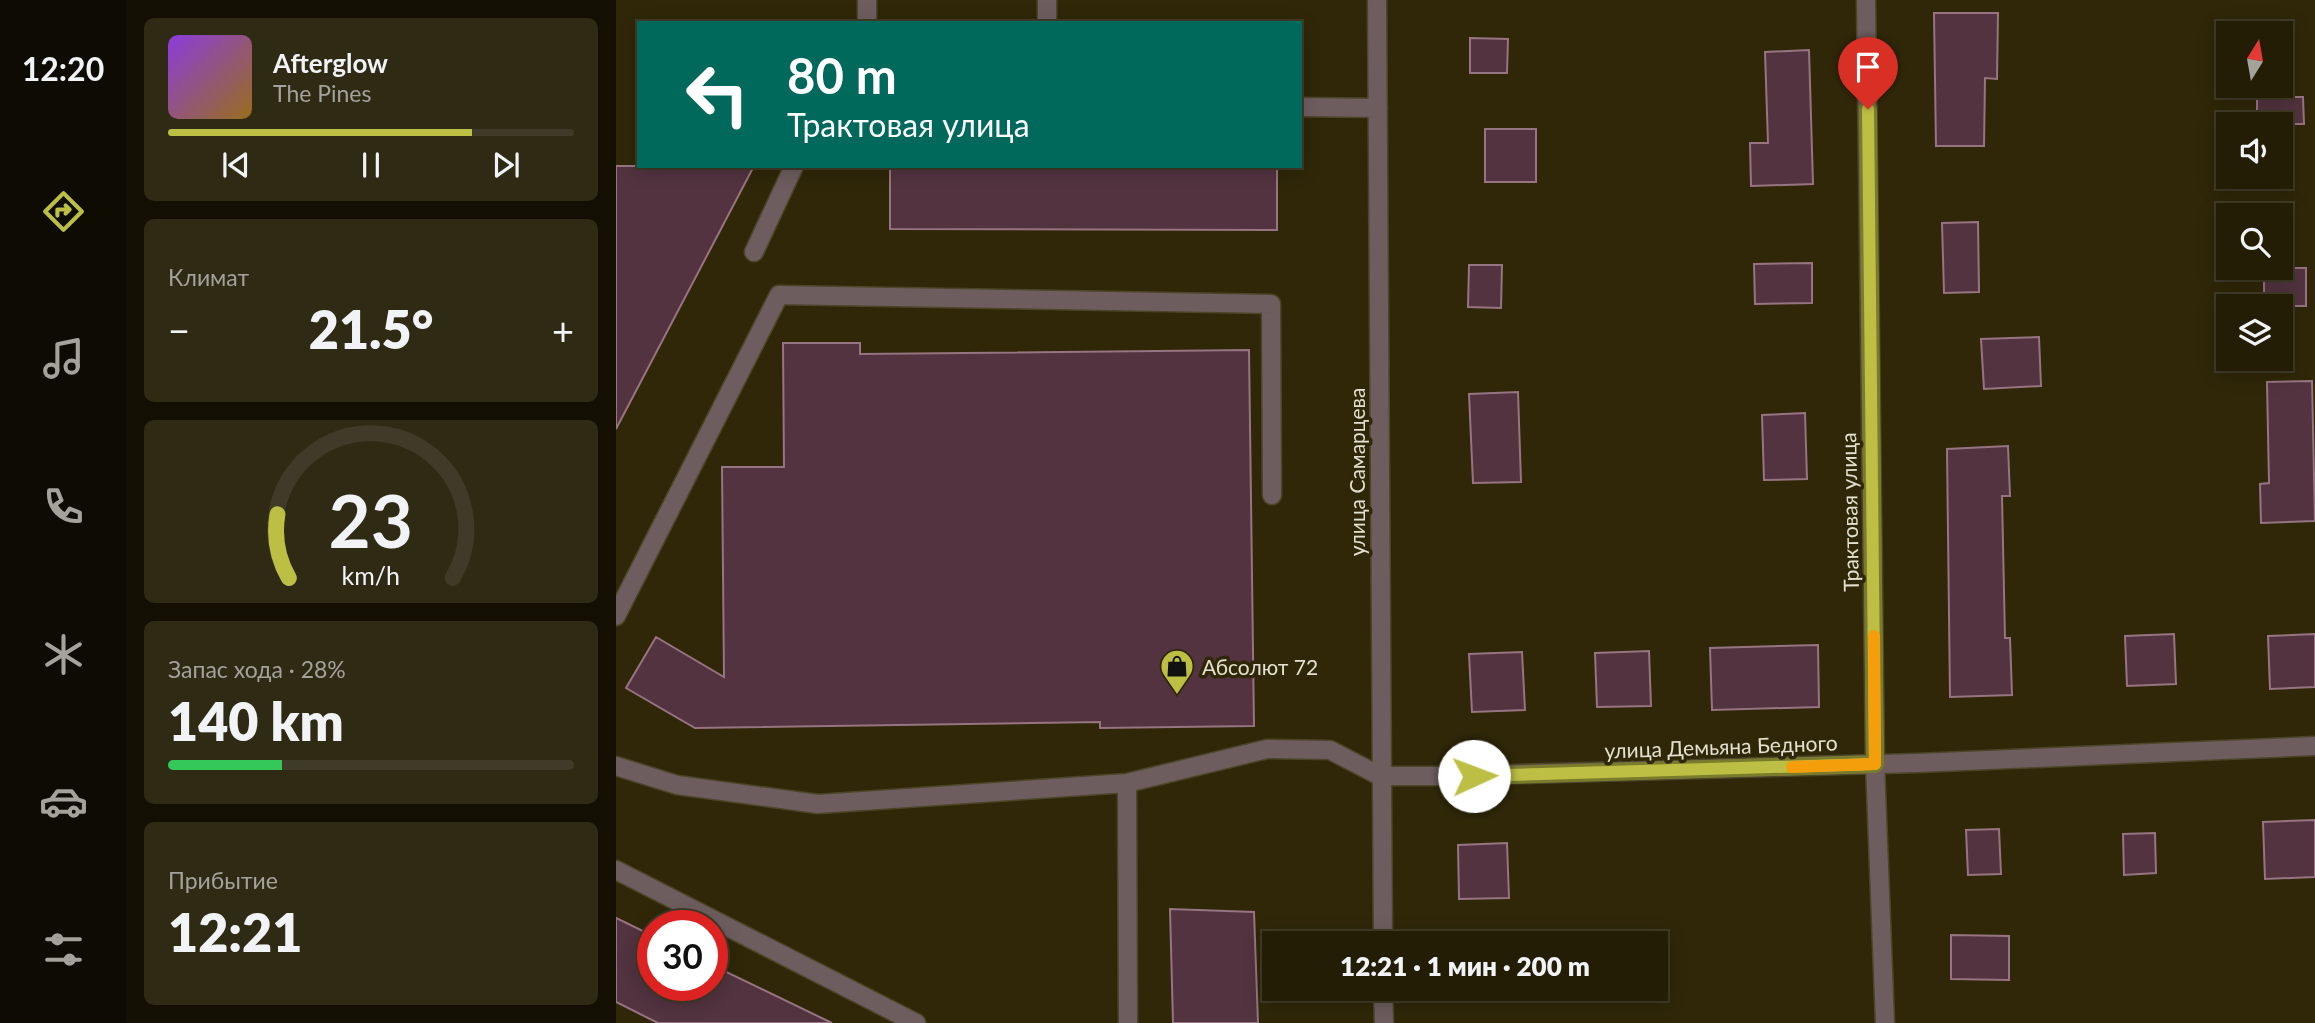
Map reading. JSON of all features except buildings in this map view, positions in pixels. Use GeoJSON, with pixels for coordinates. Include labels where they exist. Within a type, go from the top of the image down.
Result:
{"type":"FeatureCollection","features":[{"type":"Feature","properties":{"kind":"street"},"geometry":{"type":"LineString","coordinates":[[867,0],[867,21]]}},
{"type":"Feature","properties":{"kind":"street"},"geometry":{"type":"LineString","coordinates":[[1047,0],[1047,21]]}},
{"type":"Feature","properties":{"kind":"street","name":"улица Самарцева"},"geometry":{"type":"LineString","coordinates":[[1377,0],[1383,931]]}},
{"type":"Feature","properties":{"kind":"street","name":"Трактовая улица"},"geometry":{"type":"LineString","coordinates":[[1867,0],[1875,764],[1885,1023]]}},
{"type":"Feature","properties":{"kind":"street"},"geometry":{"type":"LineString","coordinates":[[1302,107],[1378,108]]}},
{"type":"Feature","properties":{"kind":"street"},"geometry":{"type":"LineString","coordinates":[[754,252],[793,168]]}},
{"type":"Feature","properties":{"kind":"street"},"geometry":{"type":"LineString","coordinates":[[616,616],[779,295],[1271,303],[1272,495]]}},
{"type":"Feature","properties":{"kind":"street","name":"улица Демьяна Бедного"},"geometry":{"type":"LineString","coordinates":[[1380,776],[1875,764],[2315,746]]}},
{"type":"Feature","properties":{"kind":"street"},"geometry":{"type":"LineString","coordinates":[[616,766],[677,785],[818,804],[1127,783],[1268,750],[1330,750],[1380,776]]}},
{"type":"Feature","properties":{"kind":"street"},"geometry":{"type":"LineString","coordinates":[[1127,783],[1128,1023]]}},
{"type":"Feature","properties":{"kind":"street"},"geometry":{"type":"LineString","coordinates":[[616,870],[916,1023]]}},
{"type":"Feature","properties":{"kind":"street"},"geometry":{"type":"LineString","coordinates":[[1383,1001],[1384,1023]]}},
{"type":"Feature","properties":{"kind":"slow traffic"},"geometry":{"type":"LineString","coordinates":[[1792,767],[1875,764],[1874,636]]}},
{"type":"Feature","properties":{"kind":"place","name":"Абсолют 72"},"geometry":{"type":"Point","coordinates":[1177,696]}},
{"type":"Feature","properties":{"kind":"route"},"geometry":{"type":"LineString","coordinates":[[1474,776],[1875,764],[1868,109]]}}]}
